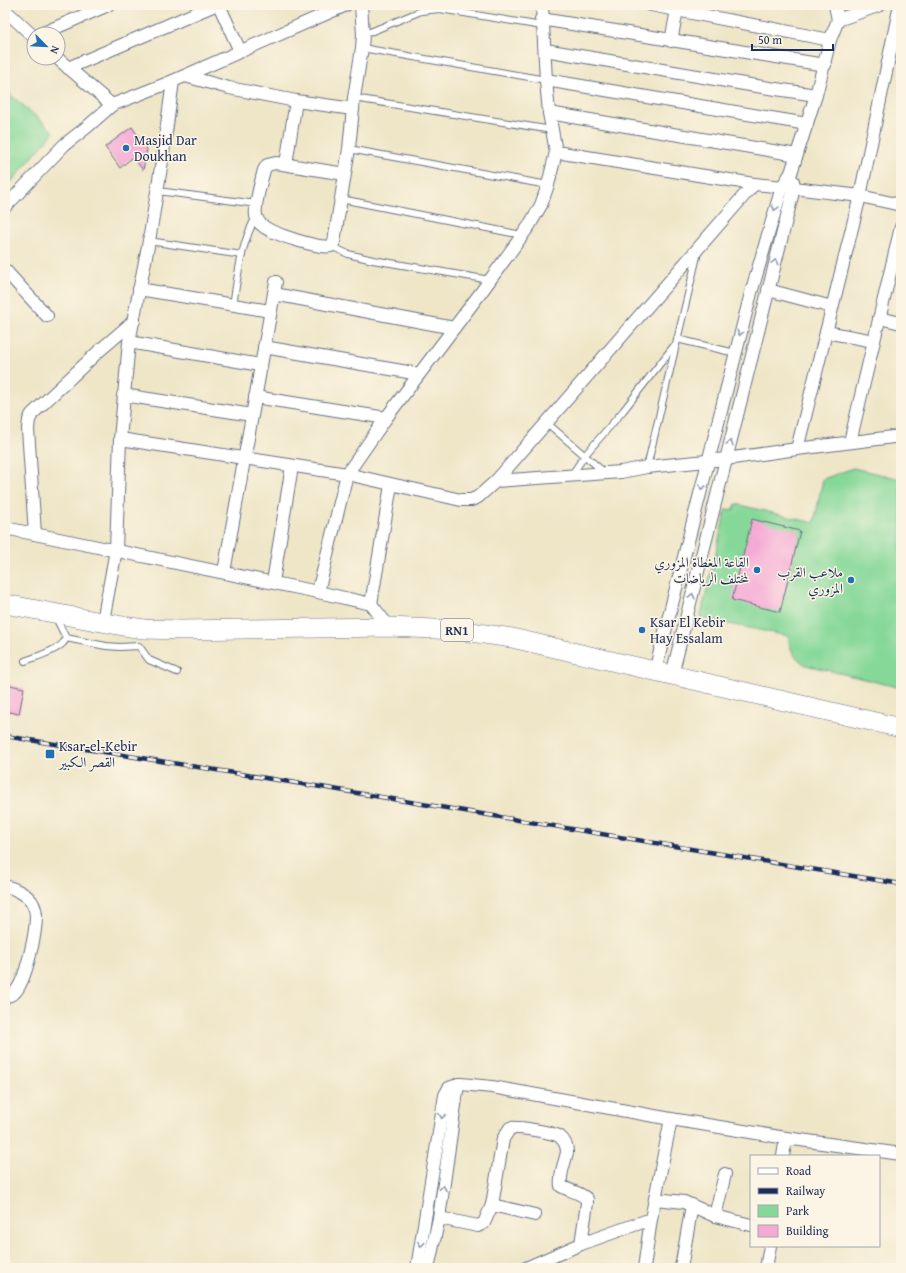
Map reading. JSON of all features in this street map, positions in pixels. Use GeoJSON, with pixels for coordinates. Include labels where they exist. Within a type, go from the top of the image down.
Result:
{"type":"FeatureCollection","features":[{"type":"Feature","properties":{"kind":"main road","name":"RN1"},"geometry":{"type":"LineString","coordinates":[[5,604],[123,626],[142,637],[182,630],[390,627],[457,630],[490,634],[901,728]]}},
{"type":"Feature","properties":{"kind":"street"},"geometry":{"type":"LineString","coordinates":[[59,26],[108,5]]}},
{"type":"Feature","properties":{"kind":"street"},"geometry":{"type":"LineString","coordinates":[[112,105],[68,68],[215,5]]}},
{"type":"Feature","properties":{"kind":"street"},"geometry":{"type":"LineString","coordinates":[[219,5],[240,51]]}},
{"type":"Feature","properties":{"kind":"street"},"geometry":{"type":"LineString","coordinates":[[5,207],[64,145],[112,105],[185,76],[346,5]]}},
{"type":"Feature","properties":{"kind":"street"},"geometry":{"type":"LineString","coordinates":[[345,174],[276,162],[267,166],[264,170],[257,204],[256,217],[259,223],[272,231],[316,246],[331,246],[336,237],[349,149],[362,48],[363,35],[360,5]]}},
{"type":"Feature","properties":{"kind":"street"},"geometry":{"type":"LineString","coordinates":[[318,592],[347,474],[386,418],[522,236],[541,205],[548,185],[556,152],[549,113],[542,5]]}},
{"type":"Feature","properties":{"kind":"street"},"geometry":{"type":"LineString","coordinates":[[651,5],[677,7],[830,40]]}},
{"type":"Feature","properties":{"kind":"street"},"geometry":{"type":"LineString","coordinates":[[663,673],[708,461],[735,353],[782,186],[792,173],[825,65],[830,40],[838,20],[836,5]]}},
{"type":"Feature","properties":{"kind":"street"},"geometry":{"type":"LineString","coordinates":[[838,20],[880,5]]}},
{"type":"Feature","properties":{"kind":"street"},"geometry":{"type":"LineString","coordinates":[[797,449],[860,196],[900,5]]}},
{"type":"Feature","properties":{"kind":"street"},"geometry":{"type":"LineString","coordinates":[[670,41],[677,7]]}},
{"type":"Feature","properties":{"kind":"street"},"geometry":{"type":"LineString","coordinates":[[5,10],[26,29]]}},
{"type":"Feature","properties":{"kind":"street"},"geometry":{"type":"LineString","coordinates":[[542,23],[825,65]]}},
{"type":"Feature","properties":{"kind":"street"},"geometry":{"type":"LineString","coordinates":[[545,50],[816,95]]}},
{"type":"Feature","properties":{"kind":"street"},"geometry":{"type":"LineString","coordinates":[[185,76],[229,88],[296,101],[354,103]]}},
{"type":"Feature","properties":{"kind":"street"},"geometry":{"type":"LineString","coordinates":[[546,80],[807,124]]}},
{"type":"Feature","properties":{"kind":"street"},"geometry":{"type":"LineString","coordinates":[[103,622],[116,550],[120,438],[129,342],[158,191],[173,81]]}},
{"type":"Feature","properties":{"kind":"street"},"geometry":{"type":"LineString","coordinates":[[286,164],[296,101]]}},
{"type":"Feature","properties":{"kind":"street"},"geometry":{"type":"LineString","coordinates":[[549,113],[797,155]]}},
{"type":"Feature","properties":{"kind":"street"},"geometry":{"type":"LineString","coordinates":[[556,152],[754,184],[860,196],[901,206]]}},
{"type":"Feature","properties":{"kind":"street"},"geometry":{"type":"LineString","coordinates":[[663,673],[726,459],[794,188],[792,173]]}},
{"type":"Feature","properties":{"kind":"street"},"geometry":{"type":"LineString","coordinates":[[120,438],[347,474],[443,497],[471,500],[478,497],[496,481],[754,184]]}},
{"type":"Feature","properties":{"kind":"street"},"geometry":{"type":"LineString","coordinates":[[850,442],[901,228]]}},
{"type":"Feature","properties":{"kind":"street"},"geometry":{"type":"LineString","coordinates":[[5,270],[47,316]]}},
{"type":"Feature","properties":{"kind":"street"},"geometry":{"type":"LineString","coordinates":[[224,572],[275,288],[454,328]]}},
{"type":"Feature","properties":{"kind":"street"},"geometry":{"type":"LineString","coordinates":[[140,289],[270,311]]}},
{"type":"Feature","properties":{"kind":"street"},"geometry":{"type":"LineString","coordinates":[[768,290],[832,307]]}},
{"type":"Feature","properties":{"kind":"street"},"geometry":{"type":"LineString","coordinates":[[879,318],[901,323]]}},
{"type":"Feature","properties":{"kind":"street"},"geometry":{"type":"LineString","coordinates":[[35,534],[28,429],[29,420],[32,414],[99,351],[134,321]]}},
{"type":"Feature","properties":{"kind":"street"},"geometry":{"type":"LineString","coordinates":[[826,332],[874,341]]}},
{"type":"Feature","properties":{"kind":"street"},"geometry":{"type":"LineString","coordinates":[[129,342],[260,365]]}},
{"type":"Feature","properties":{"kind":"street"},"geometry":{"type":"LineString","coordinates":[[264,347],[419,374]]}},
{"type":"Feature","properties":{"kind":"street"},"geometry":{"type":"LineString","coordinates":[[123,395],[252,415]]}},
{"type":"Feature","properties":{"kind":"street"},"geometry":{"type":"LineString","coordinates":[[255,397],[386,418]]}},
{"type":"Feature","properties":{"kind":"street"},"geometry":{"type":"LineString","coordinates":[[496,481],[621,472],[647,467],[726,459],[901,435]]}},
{"type":"Feature","properties":{"kind":"street"},"geometry":{"type":"LineString","coordinates":[[273,582],[292,466]]}},
{"type":"Feature","properties":{"kind":"street"},"geometry":{"type":"LineString","coordinates":[[370,604],[391,484]]}},
{"type":"Feature","properties":{"kind":"street"},"geometry":{"type":"LineString","coordinates":[[5,528],[273,582],[370,604],[390,627]]}},
{"type":"Feature","properties":{"kind":"street"},"geometry":{"type":"LineString","coordinates":[[5,886],[16,890],[28,898],[33,903],[36,914],[35,932],[25,971],[16,990],[5,997]]}},
{"type":"Feature","properties":{"kind":"street"},"geometry":{"type":"LineString","coordinates":[[428,1268],[439,1218],[458,1084]]}},
{"type":"Feature","properties":{"kind":"street"},"geometry":{"type":"LineString","coordinates":[[417,1268],[445,1095],[449,1088],[458,1084],[492,1087],[786,1138],[901,1154]]}},
{"type":"Feature","properties":{"kind":"street"},"geometry":{"type":"LineString","coordinates":[[644,1268],[651,1219],[671,1119]]}},
{"type":"Feature","properties":{"kind":"street"},"geometry":{"type":"LineString","coordinates":[[439,1218],[478,1226],[484,1223],[492,1205],[503,1139],[510,1128],[517,1128],[559,1137],[565,1142],[567,1151],[560,1180],[561,1186],[580,1194],[587,1199],[581,1244]]}},
{"type":"Feature","properties":{"kind":"street"},"geometry":{"type":"LineString","coordinates":[[783,1155],[786,1138]]}},
{"type":"Feature","properties":{"kind":"street"},"geometry":{"type":"LineString","coordinates":[[715,1216],[724,1174]]}},
{"type":"Feature","properties":{"kind":"street"},"geometry":{"type":"LineString","coordinates":[[655,1199],[684,1202],[715,1216],[750,1225]]}},
{"type":"Feature","properties":{"kind":"street"},"geometry":{"type":"LineString","coordinates":[[492,1205],[535,1215]]}},
{"type":"Feature","properties":{"kind":"street"},"geometry":{"type":"LineString","coordinates":[[681,1268],[692,1205]]}},
{"type":"Feature","properties":{"kind":"street"},"geometry":{"type":"LineString","coordinates":[[530,1267],[581,1244],[651,1219]]}},
{"type":"Feature","properties":{"kind":"street"},"geometry":{"type":"LineString","coordinates":[[766,1268],[770,1247]]}},
{"type":"Feature","properties":{"kind":"lane"},"geometry":{"type":"LineString","coordinates":[[363,35],[421,11],[440,9],[542,23]]}},
{"type":"Feature","properties":{"kind":"lane"},"geometry":{"type":"LineString","coordinates":[[362,48],[546,80]]}},
{"type":"Feature","properties":{"kind":"lane"},"geometry":{"type":"LineString","coordinates":[[354,103],[552,130]]}},
{"type":"Feature","properties":{"kind":"lane"},"geometry":{"type":"LineString","coordinates":[[349,149],[548,185]]}},
{"type":"Feature","properties":{"kind":"lane"},"geometry":{"type":"LineString","coordinates":[[158,191],[257,204]]}},
{"type":"Feature","properties":{"kind":"lane"},"geometry":{"type":"LineString","coordinates":[[341,199],[522,236]]}},
{"type":"Feature","properties":{"kind":"lane"},"geometry":{"type":"LineString","coordinates":[[233,305],[242,255],[250,228],[256,217]]}},
{"type":"Feature","properties":{"kind":"lane"},"geometry":{"type":"LineString","coordinates":[[149,241],[242,255]]}},
{"type":"Feature","properties":{"kind":"lane"},"geometry":{"type":"LineString","coordinates":[[331,246],[348,254],[373,260],[490,280]]}},
{"type":"Feature","properties":{"kind":"lane"},"geometry":{"type":"LineString","coordinates":[[647,467],[700,246]]}},
{"type":"Feature","properties":{"kind":"lane"},"geometry":{"type":"LineString","coordinates":[[676,342],[735,353]]}},
{"type":"Feature","properties":{"kind":"lane"},"geometry":{"type":"LineString","coordinates":[[571,476],[585,455],[623,411],[676,342]]}},
{"type":"Feature","properties":{"kind":"lane"},"geometry":{"type":"LineString","coordinates":[[547,423],[605,473]]}},
{"type":"Feature","properties":{"kind":"lane"},"geometry":{"type":"LineString","coordinates":[[52,612],[66,638]]}},
{"type":"Feature","properties":{"kind":"lane"},"geometry":{"type":"LineString","coordinates":[[66,638],[106,646],[120,647],[142,637],[149,660],[177,672]]}},
{"type":"Feature","properties":{"kind":"lane"},"geometry":{"type":"LineString","coordinates":[[25,661],[63,644],[66,638]]}},
{"type":"Feature","properties":{"kind":"green space"},"geometry":{"type":"Polygon","coordinates":[[[5,90],[54,132],[5,189],[5,90]]]}},
{"type":"Feature","properties":{"kind":"green space","name":"ملاعب القرب المزوري"},"geometry":{"type":"Polygon","coordinates":[[[853,468],[901,479],[901,688],[806,665],[793,653],[788,636],[700,618],[726,510],[734,509],[736,504],[814,523],[823,479],[853,468]]]}},
{"type":"Feature","properties":{"kind":"building","name":"Masjid Dar Doukhan"},"geometry":{"type":"Polygon","coordinates":[[[132,127],[147,149],[143,170],[133,157],[120,168],[105,147],[132,127]]]}},
{"type":"Feature","properties":{"kind":"building"},"geometry":{"type":"Polygon","coordinates":[[[752,519],[800,531],[780,612],[732,600],[752,519]]]}},
{"type":"Feature","properties":{"kind":"building"},"geometry":{"type":"Polygon","coordinates":[[[5,684],[24,688],[19,714],[5,711],[5,684]]]}},
{"type":"Feature","properties":{"kind":"railway"},"geometry":{"type":"LineString","coordinates":[[5,736],[901,884]]}},
{"type":"Feature","properties":{"kind":"place","name":"Masjid Dar Doukhan"},"geometry":{"type":"Point","coordinates":[126,148]}},
{"type":"Feature","properties":{"kind":"place","name":"القاعة المغطاة المزوري لمختلف الرياضات"},"geometry":{"type":"Point","coordinates":[757,570]}},
{"type":"Feature","properties":{"kind":"place","name":"ملاعب القرب المزوري"},"geometry":{"type":"Point","coordinates":[851,580]}},
{"type":"Feature","properties":{"kind":"place","name":"Ksar El Kebir Hay Essalam"},"geometry":{"type":"Point","coordinates":[642,630]}},
{"type":"Feature","properties":{"kind":"place","name":"Ksar-el-Kebir القصر الكبير"},"geometry":{"type":"Point","coordinates":[50,754]}}]}
